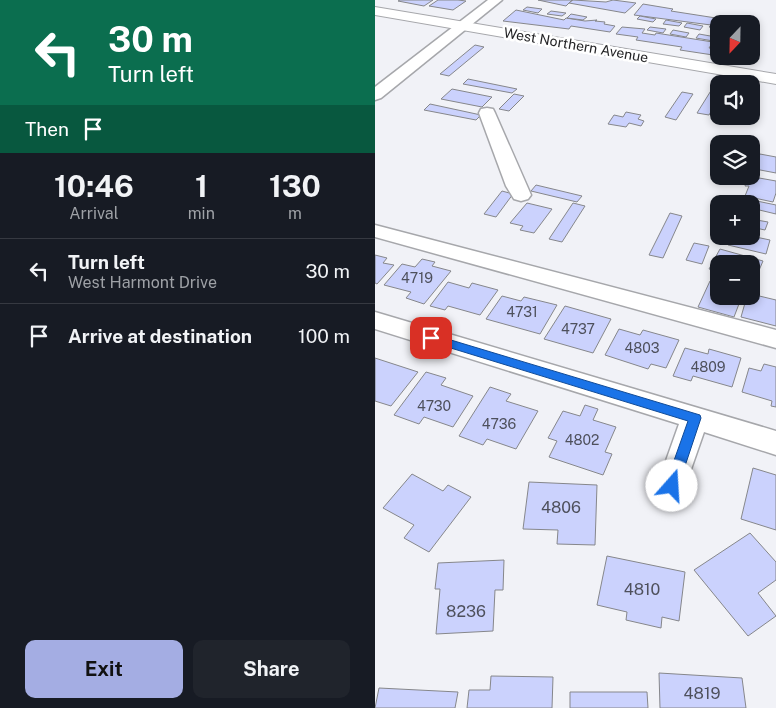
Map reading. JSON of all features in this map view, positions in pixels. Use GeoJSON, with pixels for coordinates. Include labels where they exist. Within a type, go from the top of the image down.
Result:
{"type":"FeatureCollection","features":[{"type":"Feature","properties":{"kind":"main road","name":"West Northern Avenue"},"geometry":{"type":"LineString","coordinates":[[375,11],[776,79]]}},
{"type":"Feature","properties":{"kind":"street"},"geometry":{"type":"LineString","coordinates":[[375,95],[497,0]]}},
{"type":"Feature","properties":{"kind":"street"},"geometry":{"type":"LineString","coordinates":[[487,113],[521,195]]}},
{"type":"Feature","properties":{"kind":"street"},"geometry":{"type":"LineString","coordinates":[[375,231],[776,339]]}},
{"type":"Feature","properties":{"kind":"street"},"geometry":{"type":"LineString","coordinates":[[375,320],[776,443]]}},
{"type":"Feature","properties":{"kind":"street"},"geometry":{"type":"LineString","coordinates":[[672,486],[695,418]]}},
{"type":"Feature","properties":{"kind":"building"},"geometry":{"type":"Polygon","coordinates":[[[433,0],[424,6],[398,1],[433,0]]]}},
{"type":"Feature","properties":{"kind":"building"},"geometry":{"type":"Polygon","coordinates":[[[438,0],[466,1],[453,10],[429,6],[438,0]]]}},
{"type":"Feature","properties":{"kind":"building"},"geometry":{"type":"Polygon","coordinates":[[[538,0],[572,0],[566,6],[538,0]]]}},
{"type":"Feature","properties":{"kind":"building"},"geometry":{"type":"Polygon","coordinates":[[[573,0],[606,2],[613,0],[636,3],[625,13],[569,3],[573,0]]]}},
{"type":"Feature","properties":{"kind":"building"},"geometry":{"type":"Polygon","coordinates":[[[643,4],[673,9],[671,11],[710,17],[710,25],[634,15],[643,4]]]}},
{"type":"Feature","properties":{"kind":"building"},"geometry":{"type":"Polygon","coordinates":[[[527,7],[542,9],[538,13],[523,10],[527,7]]]}},
{"type":"Feature","properties":{"kind":"building"},"geometry":{"type":"Polygon","coordinates":[[[516,10],[564,20],[566,18],[585,21],[597,20],[595,21],[615,26],[610,32],[571,26],[569,29],[503,21],[516,10]]]}},
{"type":"Feature","properties":{"kind":"building"},"geometry":{"type":"Polygon","coordinates":[[[551,11],[566,13],[562,16],[547,14],[551,11]]]}},
{"type":"Feature","properties":{"kind":"building"},"geometry":{"type":"Polygon","coordinates":[[[571,14],[587,17],[583,20],[567,18],[571,14]]]}},
{"type":"Feature","properties":{"kind":"building"},"geometry":{"type":"Polygon","coordinates":[[[640,16],[656,19],[653,22],[637,19],[640,16]]]}},
{"type":"Feature","properties":{"kind":"building"},"geometry":{"type":"Polygon","coordinates":[[[666,20],[682,23],[679,26],[663,24],[666,20]]]}},
{"type":"Feature","properties":{"kind":"building"},"geometry":{"type":"Polygon","coordinates":[[[687,23],[703,26],[700,30],[684,27],[687,23]]]}},
{"type":"Feature","properties":{"kind":"building"},"geometry":{"type":"Polygon","coordinates":[[[622,27],[645,29],[642,33],[655,35],[656,33],[710,42],[710,55],[680,50],[682,47],[636,40],[638,37],[616,34],[622,27]]]}},
{"type":"Feature","properties":{"kind":"building"},"geometry":{"type":"Polygon","coordinates":[[[650,27],[666,29],[663,33],[647,30],[650,27]]]}},
{"type":"Feature","properties":{"kind":"building"},"geometry":{"type":"Polygon","coordinates":[[[673,30],[689,33],[686,37],[670,34],[673,30]]]}},
{"type":"Feature","properties":{"kind":"building"},"geometry":{"type":"Polygon","coordinates":[[[699,34],[710,36],[710,40],[696,38],[699,34]]]}},
{"type":"Feature","properties":{"kind":"building"},"geometry":{"type":"Polygon","coordinates":[[[475,45],[484,47],[449,76],[440,74],[475,45]]]}},
{"type":"Feature","properties":{"kind":"building"},"geometry":{"type":"Polygon","coordinates":[[[468,79],[517,89],[512,93],[463,84],[468,79]]]}},
{"type":"Feature","properties":{"kind":"building"},"geometry":{"type":"Polygon","coordinates":[[[452,89],[492,97],[482,107],[441,99],[452,89]]]}},
{"type":"Feature","properties":{"kind":"building"},"geometry":{"type":"Polygon","coordinates":[[[682,92],[693,94],[676,120],[665,117],[682,92]]]}},
{"type":"Feature","properties":{"kind":"building"},"geometry":{"type":"Polygon","coordinates":[[[710,92],[709,115],[697,113],[710,92]]]}},
{"type":"Feature","properties":{"kind":"building"},"geometry":{"type":"Polygon","coordinates":[[[514,94],[524,96],[509,111],[499,109],[514,94]]]}},
{"type":"Feature","properties":{"kind":"building"},"geometry":{"type":"Polygon","coordinates":[[[430,104],[481,115],[476,120],[424,110],[430,104]]]}},
{"type":"Feature","properties":{"kind":"building"},"geometry":{"type":"Polygon","coordinates":[[[626,112],[641,115],[638,119],[644,121],[641,126],[629,123],[626,127],[608,124],[614,115],[623,117],[626,112]]]}},
{"type":"Feature","properties":{"kind":"building"},"geometry":{"type":"Polygon","coordinates":[[[760,154],[776,157],[776,173],[760,170],[760,154]]]}},
{"type":"Feature","properties":{"kind":"building"},"geometry":{"type":"Polygon","coordinates":[[[760,178],[776,181],[776,193],[773,202],[760,199],[760,195],[745,195],[749,186],[745,186],[760,185],[760,178]]]}},
{"type":"Feature","properties":{"kind":"building"},"geometry":{"type":"Polygon","coordinates":[[[536,185],[582,196],[577,202],[531,191],[536,185]]]}},
{"type":"Feature","properties":{"kind":"building"},"geometry":{"type":"Polygon","coordinates":[[[502,191],[513,194],[496,217],[484,214],[502,191]]]}},
{"type":"Feature","properties":{"kind":"building"},"geometry":{"type":"Polygon","coordinates":[[[760,202],[776,205],[776,214],[760,210],[760,202]]]}},
{"type":"Feature","properties":{"kind":"building"},"geometry":{"type":"Polygon","coordinates":[[[527,203],[552,209],[534,233],[520,230],[523,226],[510,223],[527,203]]]}},
{"type":"Feature","properties":{"kind":"building"},"geometry":{"type":"Polygon","coordinates":[[[573,203],[585,206],[562,242],[549,239],[573,203]]]}},
{"type":"Feature","properties":{"kind":"building"},"geometry":{"type":"Polygon","coordinates":[[[670,213],[682,216],[663,258],[649,255],[670,213]]]}},
{"type":"Feature","properties":{"kind":"building"},"geometry":{"type":"Polygon","coordinates":[[[760,221],[768,222],[765,230],[760,229],[760,221]]]}},
{"type":"Feature","properties":{"kind":"building"},"geometry":{"type":"Polygon","coordinates":[[[760,238],[770,240],[766,254],[728,245],[760,245],[760,238]]]}},
{"type":"Feature","properties":{"kind":"building"},"geometry":{"type":"Polygon","coordinates":[[[694,243],[709,246],[702,264],[686,260],[694,243]]]}},
{"type":"Feature","properties":{"kind":"building"},"geometry":{"type":"Polygon","coordinates":[[[720,249],[742,255],[717,255],[720,249]]]}},
{"type":"Feature","properties":{"kind":"building"},"geometry":{"type":"Polygon","coordinates":[[[375,255],[387,258],[383,263],[394,265],[377,284],[375,283],[375,255]]]}},
{"type":"Feature","properties":{"kind":"building"},"geometry":{"type":"Polygon","coordinates":[[[422,259],[435,262],[432,266],[451,271],[424,304],[406,298],[411,292],[384,285],[402,264],[415,267],[422,259]]]}},
{"type":"Feature","properties":{"kind":"building"},"geometry":{"type":"Polygon","coordinates":[[[710,281],[710,305],[739,305],[734,317],[698,307],[710,281]]]}},
{"type":"Feature","properties":{"kind":"building"},"geometry":{"type":"Polygon","coordinates":[[[448,282],[469,288],[472,283],[498,290],[480,315],[448,306],[445,310],[430,306],[448,282]]]}},
{"type":"Feature","properties":{"kind":"building"},"geometry":{"type":"Polygon","coordinates":[[[502,296],[521,301],[524,297],[557,305],[540,334],[486,319],[502,296]]]}},
{"type":"Feature","properties":{"kind":"building"},"geometry":{"type":"Polygon","coordinates":[[[760,296],[776,300],[776,326],[741,317],[744,305],[760,305],[760,296]]]}},
{"type":"Feature","properties":{"kind":"building"},"geometry":{"type":"Polygon","coordinates":[[[565,306],[611,319],[593,353],[544,339],[565,306]]]}},
{"type":"Feature","properties":{"kind":"building"},"geometry":{"type":"Polygon","coordinates":[[[619,329],[640,335],[643,330],[679,340],[666,368],[651,364],[648,369],[605,355],[619,329]]]}},
{"type":"Feature","properties":{"kind":"building"},"geometry":{"type":"Polygon","coordinates":[[[685,348],[708,354],[709,349],[741,358],[732,387],[693,376],[691,381],[673,376],[685,348]]]}},
{"type":"Feature","properties":{"kind":"building"},"geometry":{"type":"Polygon","coordinates":[[[375,358],[418,372],[391,406],[375,401],[375,358]]]}},
{"type":"Feature","properties":{"kind":"building"},"geometry":{"type":"Polygon","coordinates":[[[764,364],[776,367],[776,407],[771,406],[772,401],[742,392],[749,368],[761,371],[764,364]]]}},
{"type":"Feature","properties":{"kind":"building"},"geometry":{"type":"Polygon","coordinates":[[[426,372],[446,378],[441,385],[473,396],[453,427],[424,417],[419,424],[394,415],[426,372]]]}},
{"type":"Feature","properties":{"kind":"building"},"geometry":{"type":"Polygon","coordinates":[[[490,387],[511,394],[506,401],[538,411],[516,449],[487,439],[483,445],[459,436],[490,387]]]}},
{"type":"Feature","properties":{"kind":"building"},"geometry":{"type":"Polygon","coordinates":[[[585,405],[598,409],[593,420],[616,427],[605,452],[612,454],[603,475],[549,457],[557,441],[548,438],[563,411],[580,416],[585,405]]]}},
{"type":"Feature","properties":{"kind":"building"},"geometry":{"type":"Polygon","coordinates":[[[753,468],[776,475],[776,530],[741,519],[753,468]]]}},
{"type":"Feature","properties":{"kind":"building"},"geometry":{"type":"Polygon","coordinates":[[[412,474],[443,491],[448,485],[471,497],[429,552],[404,538],[414,525],[383,508],[412,474]]]}},
{"type":"Feature","properties":{"kind":"building"},"geometry":{"type":"Polygon","coordinates":[[[529,482],[597,485],[595,545],[557,544],[558,530],[523,529],[529,482]]]}},
{"type":"Feature","properties":{"kind":"building"},"geometry":{"type":"Polygon","coordinates":[[[750,533],[776,562],[776,580],[758,593],[776,616],[748,636],[694,570],[750,533]]]}},
{"type":"Feature","properties":{"kind":"building"},"geometry":{"type":"Polygon","coordinates":[[[607,556],[685,572],[679,621],[662,617],[661,628],[626,620],[627,612],[597,605],[607,556]]]}},
{"type":"Feature","properties":{"kind":"building"},"geometry":{"type":"Polygon","coordinates":[[[504,560],[503,590],[495,590],[493,631],[436,634],[440,589],[435,589],[438,563],[504,560]]]}},
{"type":"Feature","properties":{"kind":"building"},"geometry":{"type":"Polygon","coordinates":[[[659,673],[742,678],[746,708],[660,708],[659,673]]]}},
{"type":"Feature","properties":{"kind":"building"},"geometry":{"type":"Polygon","coordinates":[[[491,676],[553,677],[552,708],[467,708],[469,690],[490,690],[491,676]]]}},
{"type":"Feature","properties":{"kind":"building"},"geometry":{"type":"Polygon","coordinates":[[[379,688],[458,692],[455,708],[375,708],[379,688]]]}},
{"type":"Feature","properties":{"kind":"building"},"geometry":{"type":"Polygon","coordinates":[[[570,692],[647,692],[648,708],[570,708],[570,692]]]}},
{"type":"Feature","properties":{"kind":"route"},"geometry":{"type":"LineString","coordinates":[[431,338],[695,418],[672,486]]}}]}
